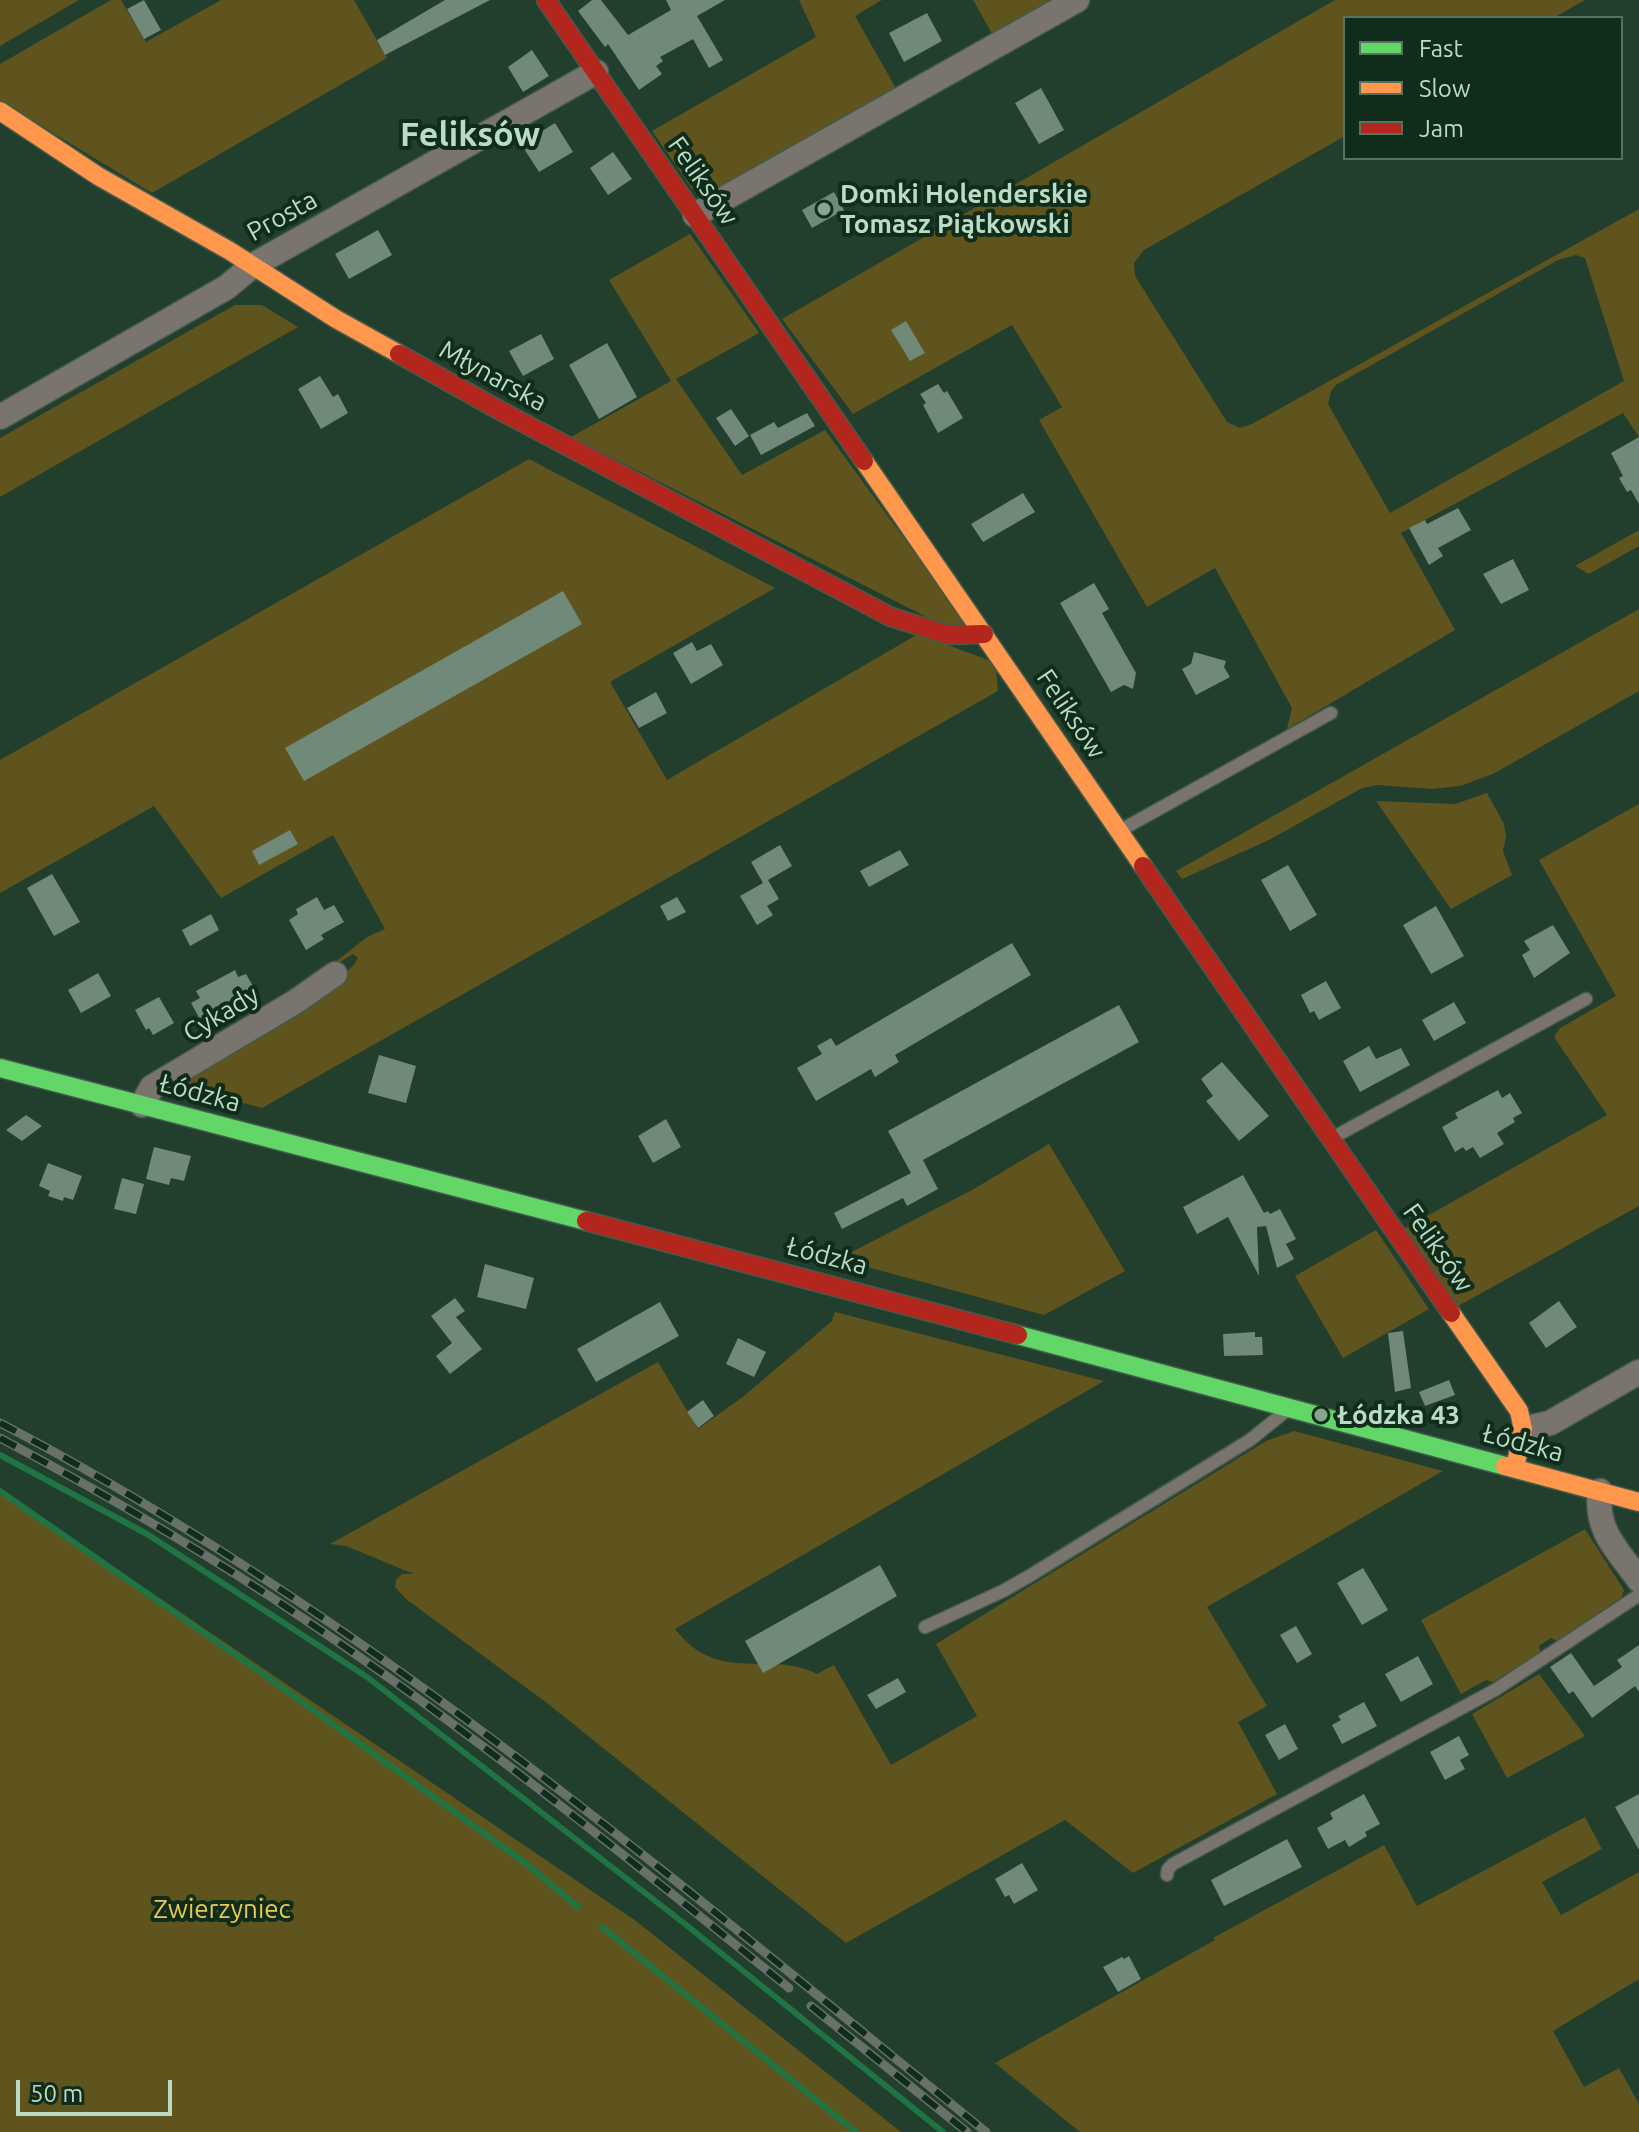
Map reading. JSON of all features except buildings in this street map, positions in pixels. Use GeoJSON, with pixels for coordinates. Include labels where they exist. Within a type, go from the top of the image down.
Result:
{"type":"FeatureCollection","features":[{"type":"Feature","properties":{"kind":"street","name":"Feliksów"},"geometry":{"type":"LineString","coordinates":[[546,0],[1519,1411],[1523,1429]]}},
{"type":"Feature","properties":{"kind":"street"},"geometry":{"type":"LineString","coordinates":[[695,215],[1077,0]]}},
{"type":"Feature","properties":{"kind":"street","name":"Prosta"},"geometry":{"type":"LineString","coordinates":[[0,417],[227,287],[252,266],[596,72]]}},
{"type":"Feature","properties":{"kind":"street","name":"Młynarska"},"geometry":{"type":"LineString","coordinates":[[0,111],[98,176],[336,319],[499,410],[881,612],[908,624],[949,635],[984,634]]}},
{"type":"Feature","properties":{"kind":"street","name":"Cykady"},"geometry":{"type":"LineString","coordinates":[[142,1105],[152,1087],[295,1002],[335,974]]}},
{"type":"Feature","properties":{"kind":"street","name":"Łódzka"},"geometry":{"type":"LineString","coordinates":[[0,1068],[1291,1406],[1639,1502]]}},
{"type":"Feature","properties":{"kind":"street"},"geometry":{"type":"LineString","coordinates":[[1515,1468],[1523,1429],[1550,1423],[1639,1372]]}},
{"type":"Feature","properties":{"kind":"street"},"geometry":{"type":"LineString","coordinates":[[1600,1491],[1602,1526],[1639,1580]]}},
{"type":"Feature","properties":{"kind":"lane"},"geometry":{"type":"LineString","coordinates":[[1119,831],[1331,713]]}},
{"type":"Feature","properties":{"kind":"lane"},"geometry":{"type":"LineString","coordinates":[[1331,1139],[1586,999]]}},
{"type":"Feature","properties":{"kind":"lane"},"geometry":{"type":"LineString","coordinates":[[925,1627],[1031,1575],[1250,1440],[1291,1406]]}},
{"type":"Feature","properties":{"kind":"lane"},"geometry":{"type":"LineString","coordinates":[[1167,1875],[1173,1864],[1495,1690],[1639,1595]]}},
{"type":"Feature","properties":{"kind":"green space"},"geometry":{"type":"Polygon","coordinates":[[[0,0],[79,0],[0,46],[0,0]]]}},
{"type":"Feature","properties":{"kind":"green space"},"geometry":{"type":"Polygon","coordinates":[[[111,0],[121,0],[146,42],[221,0],[354,0],[387,58],[152,193],[0,101],[0,64],[111,0]]]}},
{"type":"Feature","properties":{"kind":"green space"},"geometry":{"type":"Polygon","coordinates":[[[799,0],[882,0],[855,16],[898,92],[720,192],[692,189],[652,131],[816,37],[799,0]]]}},
{"type":"Feature","properties":{"kind":"green space"},"geometry":{"type":"Polygon","coordinates":[[[973,0],[1058,0],[994,37],[973,0]]]}},
{"type":"Feature","properties":{"kind":"green space"},"geometry":{"type":"Polygon","coordinates":[[[1335,0],[1585,0],[1557,16],[1343,16],[1343,137],[1144,250],[1134,263],[1135,276],[1227,422],[1240,428],[1639,209],[1639,437],[1623,413],[1401,533],[1455,630],[1287,729],[1292,708],[1215,568],[1147,607],[1039,420],[1062,407],[1012,325],[853,414],[782,319],[1335,0]],[[1576,255],[1558,260],[1336,385],[1328,404],[1390,513],[1624,381],[1585,258],[1576,255]]]}},
{"type":"Feature","properties":{"kind":"green space"},"geometry":{"type":"Polygon","coordinates":[[[690,234],[759,333],[676,379],[742,475],[825,430],[982,645],[571,437],[671,381],[609,280],[690,234]]]}},
{"type":"Feature","properties":{"kind":"green space"},"geometry":{"type":"Polygon","coordinates":[[[235,305],[262,305],[298,327],[0,497],[0,438],[235,305]]]}},
{"type":"Feature","properties":{"kind":"green space"},"geometry":{"type":"Polygon","coordinates":[[[529,459],[775,588],[610,682],[667,780],[918,634],[991,661],[996,669],[998,691],[262,1108],[174,1084],[330,986],[358,958],[353,954],[320,974],[367,937],[385,929],[333,835],[221,898],[154,806],[0,893],[0,760],[529,459]]]}},
{"type":"Feature","properties":{"kind":"green space"},"geometry":{"type":"Polygon","coordinates":[[[1639,530],[1639,546],[1589,574],[1575,566],[1639,530]]]}},
{"type":"Feature","properties":{"kind":"green space"},"geometry":{"type":"Polygon","coordinates":[[[1639,609],[1639,691],[1493,774],[1460,786],[1432,789],[1377,785],[1362,788],[1269,840],[1182,879],[1176,871],[1639,609]]]}},
{"type":"Feature","properties":{"kind":"green space"},"geometry":{"type":"Polygon","coordinates":[[[1487,793],[1504,824],[1506,836],[1503,851],[1512,875],[1451,909],[1376,801],[1455,804],[1487,793]]]}},
{"type":"Feature","properties":{"kind":"green space"},"geometry":{"type":"Polygon","coordinates":[[[1639,804],[1639,1206],[1458,1306],[1404,1229],[1607,1115],[1554,1037],[1560,1028],[1616,996],[1539,860],[1639,804]]]}},
{"type":"Feature","properties":{"kind":"green space"},"geometry":{"type":"Polygon","coordinates":[[[1049,1144],[1125,1271],[1044,1315],[838,1259],[972,1190],[1049,1144]]]}},
{"type":"Feature","properties":{"kind":"green space"},"geometry":{"type":"Polygon","coordinates":[[[1376,1230],[1429,1309],[1343,1358],[1295,1276],[1376,1230]]]}},
{"type":"Feature","properties":{"kind":"green space"},"geometry":{"type":"Polygon","coordinates":[[[835,1312],[1104,1381],[675,1629],[709,1657],[727,1662],[781,1664],[817,1674],[834,1665],[891,1765],[977,1716],[936,1644],[1266,1441],[1294,1431],[1443,1471],[1207,1607],[1267,1706],[1238,1722],[1277,1794],[1133,1873],[1065,1820],[846,1943],[547,1703],[406,1599],[395,1587],[396,1580],[402,1574],[414,1574],[346,1546],[330,1544],[658,1362],[698,1429],[744,1396],[832,1321],[835,1312]]]}},
{"type":"Feature","properties":{"kind":"green space","name":"Zwierzyniec"},"geometry":{"type":"Polygon","coordinates":[[[0,1490],[636,1921],[901,2132],[0,2132],[0,1490]]]}},
{"type":"Feature","properties":{"kind":"green space"},"geometry":{"type":"Polygon","coordinates":[[[1585,1529],[1624,1590],[1622,1597],[1557,1641],[1551,1638],[1539,1646],[1540,1652],[1493,1682],[1486,1680],[1461,1694],[1421,1620],[1585,1529]]]}},
{"type":"Feature","properties":{"kind":"green space"},"geometry":{"type":"Polygon","coordinates":[[[1539,1674],[1585,1736],[1507,1778],[1472,1714],[1539,1674]]]}},
{"type":"Feature","properties":{"kind":"green space"},"geometry":{"type":"Polygon","coordinates":[[[1585,1817],[1602,1849],[1542,1882],[1561,1915],[1639,1872],[1639,1979],[1553,2031],[1584,2087],[1619,2068],[1639,2104],[1639,2132],[1080,2132],[995,2063],[1215,1940],[1213,1938],[1384,1845],[1417,1906],[1585,1817]]]}},
{"type":"Feature","properties":{"kind":"waterway"},"geometry":{"type":"LineString","coordinates":[[0,1455],[147,1534],[367,1677],[685,1924],[943,2132]]}},
{"type":"Feature","properties":{"kind":"waterway"},"geometry":{"type":"LineString","coordinates":[[0,1491],[263,1674],[528,1865],[578,1907]]}},
{"type":"Feature","properties":{"kind":"waterway"},"geometry":{"type":"LineString","coordinates":[[602,1927],[856,2132]]}},
{"type":"Feature","properties":{"kind":"railway"},"geometry":{"type":"LineString","coordinates":[[0,1423],[134,1498],[263,1578],[388,1663],[631,1845],[986,2132]]}},
{"type":"Feature","properties":{"kind":"railway"},"geometry":{"type":"LineString","coordinates":[[0,1438],[194,1548],[370,1664],[552,1799],[789,1988]]}},
{"type":"Feature","properties":{"kind":"railway"},"geometry":{"type":"LineString","coordinates":[[811,2006],[967,2132]]}},
{"type":"Feature","properties":{"kind":"traffic: fast"},"geometry":{"type":"LineString","coordinates":[[0,1068],[586,1221]]}},
{"type":"Feature","properties":{"kind":"traffic: fast"},"geometry":{"type":"LineString","coordinates":[[1018,1335],[1505,1466]]}},
{"type":"Feature","properties":{"kind":"traffic: slow"},"geometry":{"type":"LineString","coordinates":[[0,111],[98,176],[230,251],[336,319],[399,354]]}},
{"type":"Feature","properties":{"kind":"traffic: slow"},"geometry":{"type":"LineString","coordinates":[[864,461],[1143,866]]}},
{"type":"Feature","properties":{"kind":"traffic: slow"},"geometry":{"type":"LineString","coordinates":[[1451,1313],[1519,1411],[1523,1429],[1515,1468]]}},
{"type":"Feature","properties":{"kind":"traffic: slow"},"geometry":{"type":"LineString","coordinates":[[1505,1466],[1639,1502]]}},
{"type":"Feature","properties":{"kind":"traffic: jam"},"geometry":{"type":"LineString","coordinates":[[546,0],[864,461]]}},
{"type":"Feature","properties":{"kind":"traffic: jam"},"geometry":{"type":"LineString","coordinates":[[399,354],[891,617],[949,635],[984,634]]}},
{"type":"Feature","properties":{"kind":"traffic: jam"},"geometry":{"type":"LineString","coordinates":[[1143,866],[1451,1313]]}},
{"type":"Feature","properties":{"kind":"traffic: jam"},"geometry":{"type":"LineString","coordinates":[[586,1221],[1018,1335]]}},
{"type":"Feature","properties":{"kind":"place","name":"Domki Holenderskie Tomasz Piątkowski"},"geometry":{"type":"Point","coordinates":[824,209]}},
{"type":"Feature","properties":{"kind":"place","name":"Łódzka 43"},"geometry":{"type":"Point","coordinates":[1321,1415]}},
{"type":"Feature","properties":{"kind":"district","name":"Feliksów"},"geometry":{"type":"Point","coordinates":[470,135]}}]}
